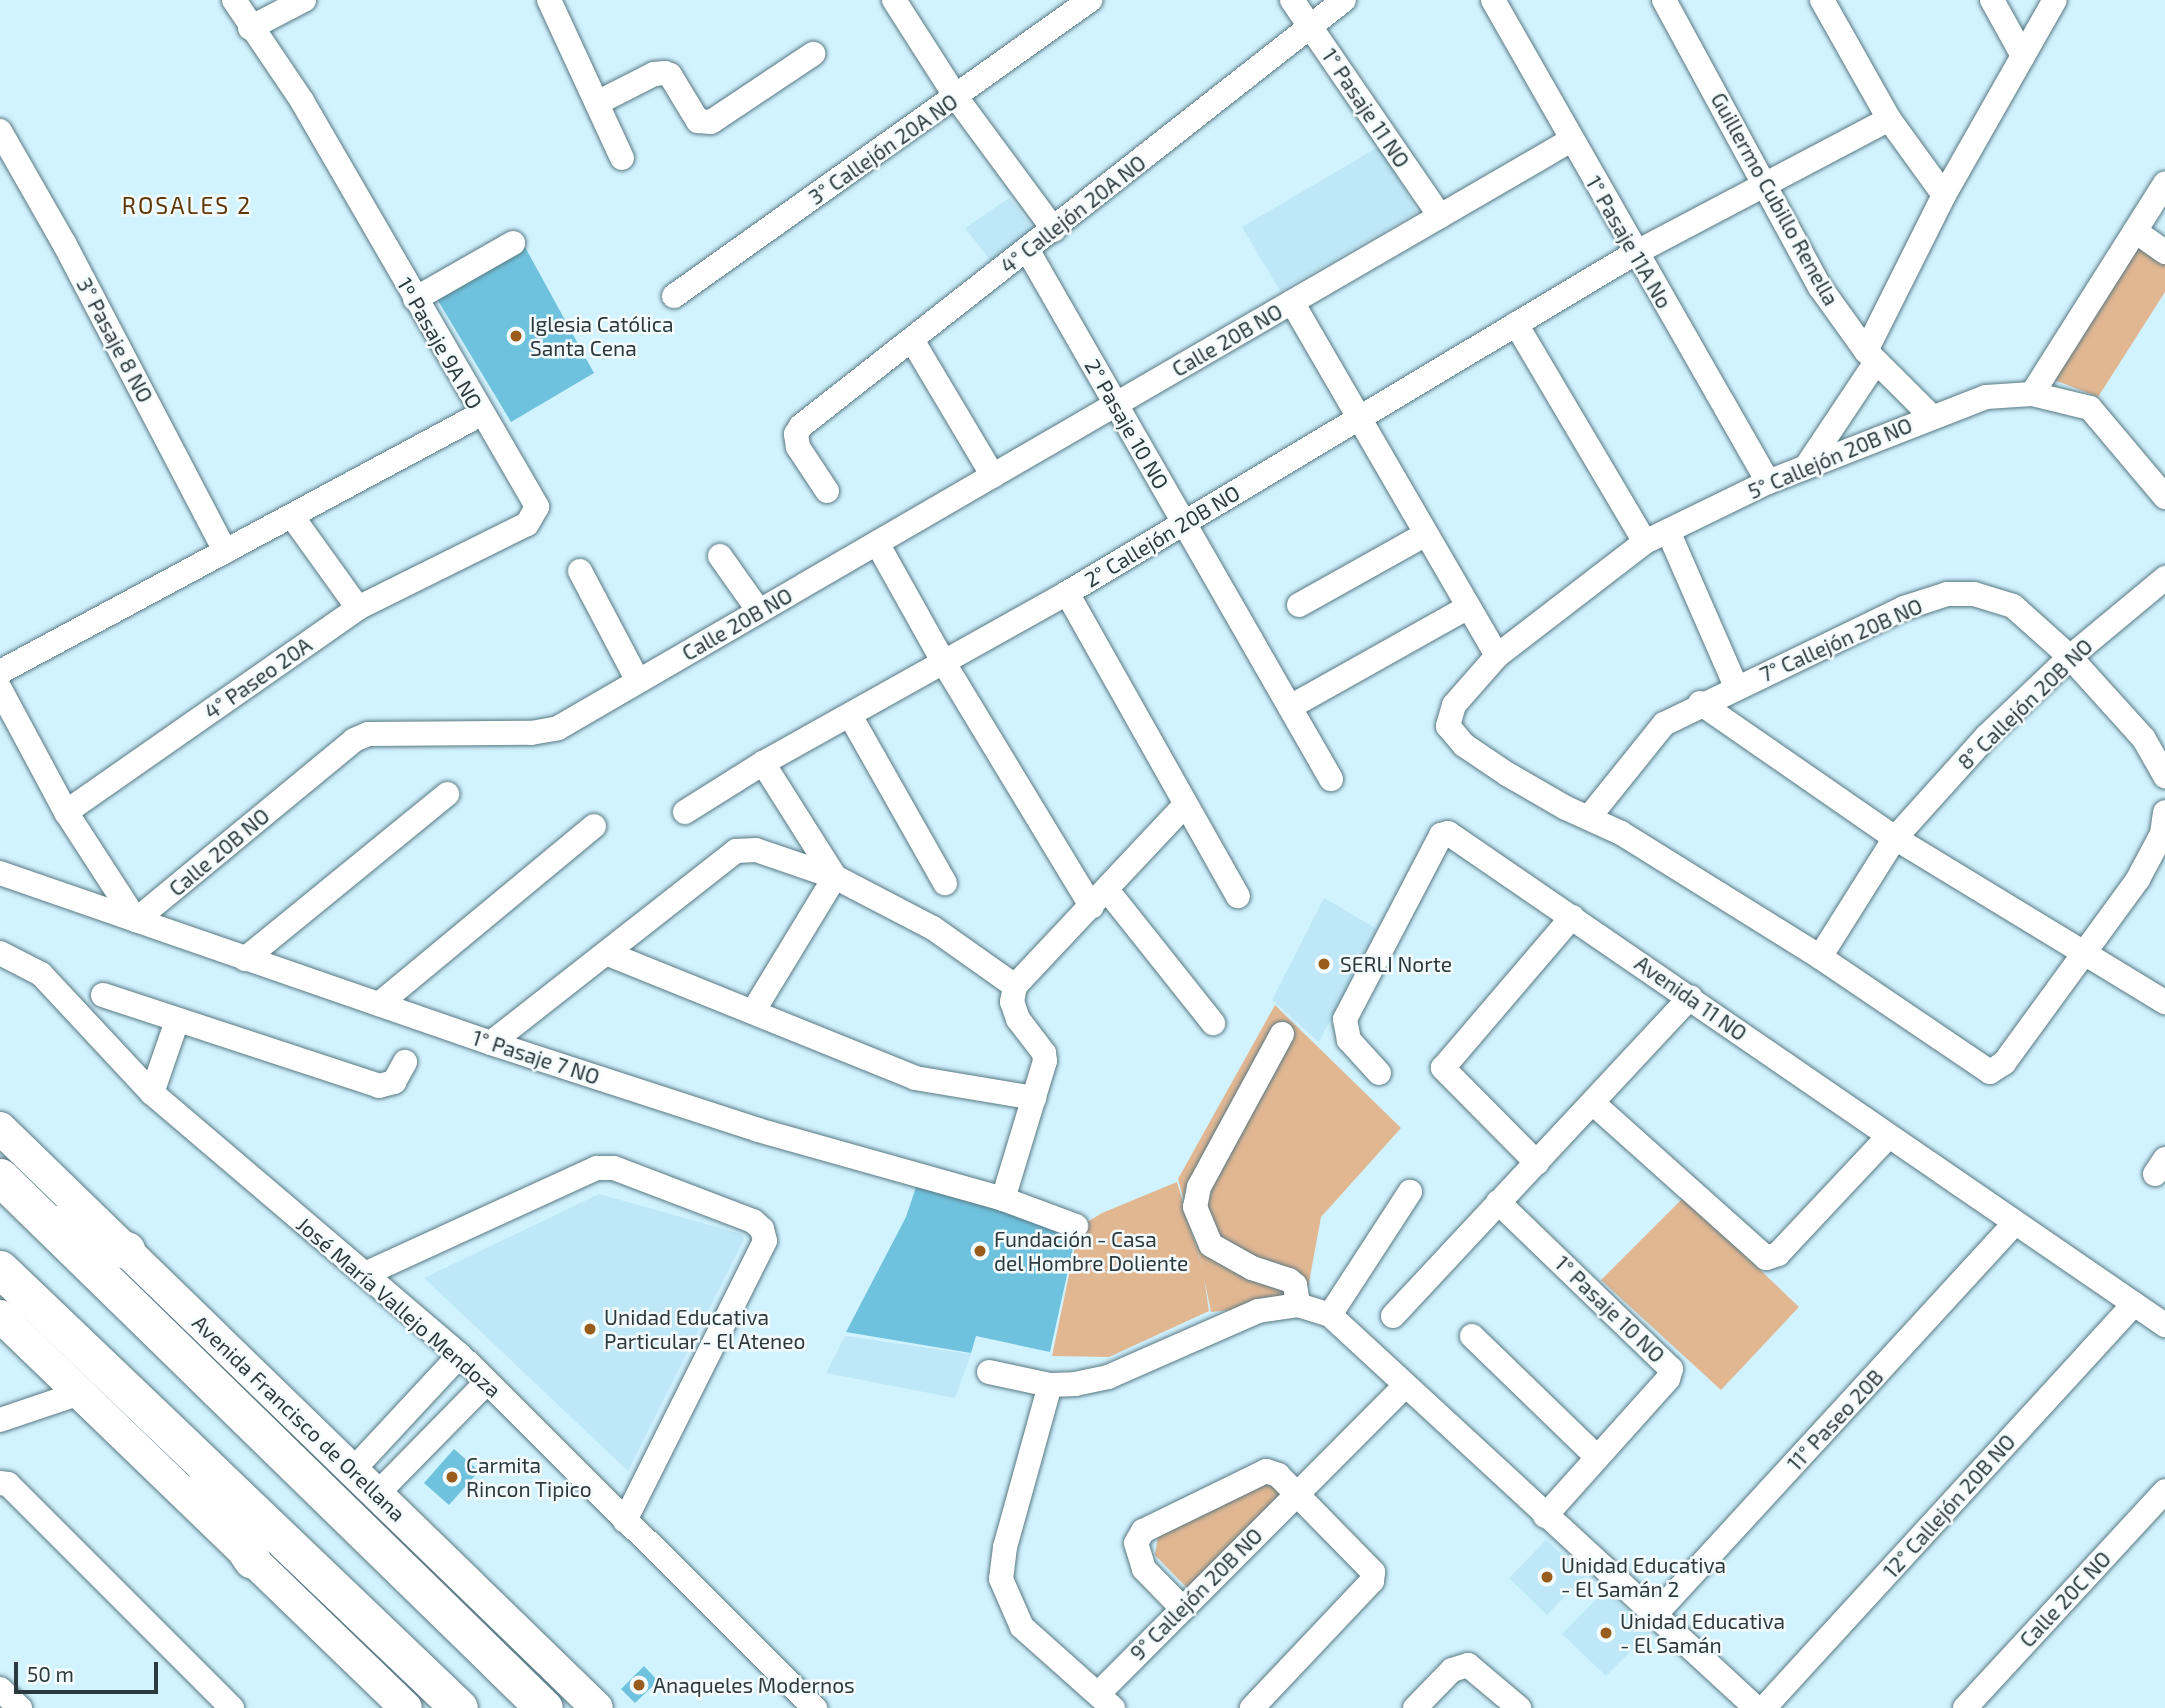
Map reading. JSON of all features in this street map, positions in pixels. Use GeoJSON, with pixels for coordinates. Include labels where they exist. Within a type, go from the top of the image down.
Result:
{"type":"FeatureCollection","features":[{"type":"Feature","properties":{"kind":"highway","name":"Avenida Francisco de Orellana"},"geometry":{"type":"LineString","coordinates":[[0,1177],[544,1708]]}},
{"type":"Feature","properties":{"kind":"highway"},"geometry":{"type":"LineString","coordinates":[[45,1220],[127,1250]]}},
{"type":"Feature","properties":{"kind":"highway"},"geometry":{"type":"LineString","coordinates":[[0,1269],[169,1434],[459,1708]]}},
{"type":"Feature","properties":{"kind":"highway"},"geometry":{"type":"LineString","coordinates":[[169,1434],[252,1559]]}},
{"type":"Feature","properties":{"kind":"main road","name":"Avenida Francisco de Orellana"},"geometry":{"type":"LineString","coordinates":[[0,1128],[597,1708]]}},
{"type":"Feature","properties":{"kind":"main road"},"geometry":{"type":"LineString","coordinates":[[0,1316],[406,1708]]}},
{"type":"Feature","properties":{"kind":"street","name":"1º Pasaje 9A NO"},"geometry":{"type":"LineString","coordinates":[[234,0],[302,102],[481,414],[532,493],[535,515],[527,524],[358,608]]}},
{"type":"Feature","properties":{"kind":"street"},"geometry":{"type":"LineString","coordinates":[[250,27],[304,0]]}},
{"type":"Feature","properties":{"kind":"street"},"geometry":{"type":"LineString","coordinates":[[894,0],[956,97],[1054,230]]}},
{"type":"Feature","properties":{"kind":"street","name":"3° Callejón 20A NO"},"geometry":{"type":"LineString","coordinates":[[674,296],[1090,0]]}},
{"type":"Feature","properties":{"kind":"street","name":"1° Pasaje 11 NO"},"geometry":{"type":"LineString","coordinates":[[1292,0],[1440,216]]}},
{"type":"Feature","properties":{"kind":"street","name":"4° Callejón 20A NO"},"geometry":{"type":"LineString","coordinates":[[827,491],[798,447],[796,434],[801,426],[1028,251],[1344,0]]}},
{"type":"Feature","properties":{"kind":"street","name":"1° Pasaje 11A No"},"geometry":{"type":"LineString","coordinates":[[1493,0],[1768,482]]}},
{"type":"Feature","properties":{"kind":"street","name":"Guillermo Cubillo Renella"},"geometry":{"type":"LineString","coordinates":[[1664,0],[1820,287],[1871,356],[1931,416]]}},
{"type":"Feature","properties":{"kind":"street"},"geometry":{"type":"LineString","coordinates":[[1822,0],[1889,119],[1944,195]]}},
{"type":"Feature","properties":{"kind":"street"},"geometry":{"type":"LineString","coordinates":[[1992,0],[2023,56]]}},
{"type":"Feature","properties":{"kind":"street"},"geometry":{"type":"LineString","coordinates":[[1806,467],[1871,356],[1944,195],[2055,0]]}},
{"type":"Feature","properties":{"kind":"street"},"geometry":{"type":"LineString","coordinates":[[555,3],[622,158]]}},
{"type":"Feature","properties":{"kind":"street"},"geometry":{"type":"LineString","coordinates":[[597,103],[654,74],[665,73],[670,75],[698,121],[711,122],[813,54]]}},
{"type":"Feature","properties":{"kind":"street","name":"2° Callejón 20B NO"},"geometry":{"type":"LineString","coordinates":[[685,813],[763,763],[851,717],[1067,593],[1635,253],[1889,119]]}},
{"type":"Feature","properties":{"kind":"street","name":"3° Pasaje 8 NO"},"geometry":{"type":"LineString","coordinates":[[0,131],[60,235],[225,551]]}},
{"type":"Feature","properties":{"kind":"street","name":"Calle 20B NO"},"geometry":{"type":"LineString","coordinates":[[136,920],[354,740],[368,734],[546,732],[1571,140]]}},
{"type":"Feature","properties":{"kind":"street"},"geometry":{"type":"LineString","coordinates":[[2032,394],[2165,184]]}},
{"type":"Feature","properties":{"kind":"street"},"geometry":{"type":"LineString","coordinates":[[2135,231],[2165,252]]}},
{"type":"Feature","properties":{"kind":"street"},"geometry":{"type":"LineString","coordinates":[[415,299],[513,243]]}},
{"type":"Feature","properties":{"kind":"street","name":"2° Pasaje 10 NO"},"geometry":{"type":"LineString","coordinates":[[1028,251],[1331,779]]}},
{"type":"Feature","properties":{"kind":"street"},"geometry":{"type":"LineString","coordinates":[[1293,302],[1497,656]]}},
{"type":"Feature","properties":{"kind":"street"},"geometry":{"type":"LineString","coordinates":[[1516,324],[1645,542]]}},
{"type":"Feature","properties":{"kind":"street"},"geometry":{"type":"LineString","coordinates":[[912,340],[993,475]]}},
{"type":"Feature","properties":{"kind":"street","name":"5° Callejón 20B NO"},"geometry":{"type":"LineString","coordinates":[[1590,816],[1566,808],[1507,774],[1464,745],[1448,726],[1454,705],[1497,656],[1645,542],[1768,482],[1931,416],[1986,397],[2032,394],[2090,408],[2165,497]]}},
{"type":"Feature","properties":{"kind":"street"},"geometry":{"type":"LineString","coordinates":[[0,672],[481,414]]}},
{"type":"Feature","properties":{"kind":"street"},"geometry":{"type":"LineString","coordinates":[[292,516],[358,608]]}},
{"type":"Feature","properties":{"kind":"street","name":"7° Callejón 20B NO"},"geometry":{"type":"LineString","coordinates":[[1668,531],[1736,687],[1904,608],[1947,594],[1974,594],[2013,606],[2070,657],[2144,739],[2165,776]]}},
{"type":"Feature","properties":{"kind":"street"},"geometry":{"type":"LineString","coordinates":[[1299,605],[1426,534]]}},
{"type":"Feature","properties":{"kind":"street"},"geometry":{"type":"LineString","coordinates":[[877,543],[944,663],[1100,899],[1213,1023]]}},
{"type":"Feature","properties":{"kind":"street"},"geometry":{"type":"LineString","coordinates":[[720,556],[759,611]]}},
{"type":"Feature","properties":{"kind":"street"},"geometry":{"type":"LineString","coordinates":[[580,570],[638,681]]}},
{"type":"Feature","properties":{"kind":"street","name":"8° Callejón 20B NO"},"geometry":{"type":"LineString","coordinates":[[1820,957],[1895,838],[1987,736],[2070,657],[2165,578]]}},
{"type":"Feature","properties":{"kind":"street"},"geometry":{"type":"LineString","coordinates":[[1067,593],[1238,896]]}},
{"type":"Feature","properties":{"kind":"street"},"geometry":{"type":"LineString","coordinates":[[1290,707],[1468,607]]}},
{"type":"Feature","properties":{"kind":"street","name":"4° Paseo 20A"},"geometry":{"type":"LineString","coordinates":[[66,812],[358,608]]}},
{"type":"Feature","properties":{"kind":"street"},"geometry":{"type":"LineString","coordinates":[[1736,687],[1700,703],[1664,724],[1590,816],[1820,957],[1990,1072],[1998,1069],[2138,879],[2162,834],[2165,812]]}},
{"type":"Feature","properties":{"kind":"street"},"geometry":{"type":"LineString","coordinates":[[0,689],[66,812],[136,920]]}},
{"type":"Feature","properties":{"kind":"street"},"geometry":{"type":"LineString","coordinates":[[1700,703],[1895,838],[2165,1002]]}},
{"type":"Feature","properties":{"kind":"street"},"geometry":{"type":"LineString","coordinates":[[851,717],[945,883]]}},
{"type":"Feature","properties":{"kind":"street"},"geometry":{"type":"LineString","coordinates":[[763,763],[835,877]]}},
{"type":"Feature","properties":{"kind":"street"},"geometry":{"type":"LineString","coordinates":[[245,959],[447,794]]}},
{"type":"Feature","properties":{"kind":"street"},"geometry":{"type":"LineString","coordinates":[[1003,1199],[1045,1061],[1044,1053],[1018,1019],[1012,1002],[1015,986],[1100,899],[1185,805]]}},
{"type":"Feature","properties":{"kind":"street"},"geometry":{"type":"LineString","coordinates":[[379,1004],[594,826]]}},
{"type":"Feature","properties":{"kind":"street","name":"Avenida 11 NO"},"geometry":{"type":"LineString","coordinates":[[1379,1073],[1343,1031],[1345,1019],[1441,835],[1448,833],[2165,1325]]}},
{"type":"Feature","properties":{"kind":"street"},"geometry":{"type":"LineString","coordinates":[[491,1043],[736,850],[756,850],[835,877],[933,928],[1015,986]]}},
{"type":"Feature","properties":{"kind":"street","name":"1° Pasaje 7 NO"},"geometry":{"type":"LineString","coordinates":[[0,873],[491,1043],[758,1130],[1003,1199],[1076,1226]]}},
{"type":"Feature","properties":{"kind":"street"},"geometry":{"type":"LineString","coordinates":[[754,1010],[835,877]]}},
{"type":"Feature","properties":{"kind":"street"},"geometry":{"type":"LineString","coordinates":[[1537,1163],[1443,1068],[1572,917]]}},
{"type":"Feature","properties":{"kind":"street","name":"José María Vallejo Mendoza"},"geometry":{"type":"LineString","coordinates":[[0,953],[41,974],[152,1093],[249,1180],[460,1355],[815,1708]]}},
{"type":"Feature","properties":{"kind":"street"},"geometry":{"type":"LineString","coordinates":[[606,953],[754,1010],[915,1078],[1034,1098]]}},
{"type":"Feature","properties":{"kind":"street"},"geometry":{"type":"LineString","coordinates":[[103,995],[379,1086],[394,1082],[405,1062]]}},
{"type":"Feature","properties":{"kind":"street"},"geometry":{"type":"LineString","coordinates":[[1393,1316],[1498,1202],[1594,1104],[1690,998]]}},
{"type":"Feature","properties":{"kind":"street"},"geometry":{"type":"LineString","coordinates":[[152,1093],[177,1021]]}},
{"type":"Feature","properties":{"kind":"street"},"geometry":{"type":"LineString","coordinates":[[1282,1034],[1199,1187],[1195,1207],[1211,1245],[1252,1268],[1289,1280],[1294,1285],[1297,1305]]}},
{"type":"Feature","properties":{"kind":"street"},"geometry":{"type":"LineString","coordinates":[[1594,1104],[1766,1258],[1778,1254],[1889,1136]]}},
{"type":"Feature","properties":{"kind":"street"},"geometry":{"type":"LineString","coordinates":[[365,1274],[597,1168],[614,1168],[753,1221],[762,1230],[765,1241],[625,1521]]}},
{"type":"Feature","properties":{"kind":"street"},"geometry":{"type":"LineString","coordinates":[[1330,1315],[1410,1192]]}},
{"type":"Feature","properties":{"kind":"street","name":"1° Pasaje 10 NO"},"geometry":{"type":"LineString","coordinates":[[1498,1202],[1671,1369],[1668,1379],[1545,1516]]}},
{"type":"Feature","properties":{"kind":"street","name":"11° Paseo 20B"},"geometry":{"type":"LineString","coordinates":[[1654,1616],[2015,1223]]}},
{"type":"Feature","properties":{"kind":"street","name":"12° Callejón 20B NO"},"geometry":{"type":"LineString","coordinates":[[1764,1708],[2134,1304]]}},
{"type":"Feature","properties":{"kind":"street"},"geometry":{"type":"LineString","coordinates":[[989,1372],[1050,1385],[1108,1377],[1258,1311],[1297,1305],[1330,1315],[1404,1387],[1756,1708]]}},
{"type":"Feature","properties":{"kind":"street"},"geometry":{"type":"LineString","coordinates":[[1472,1336],[1597,1457]]}},
{"type":"Feature","properties":{"kind":"street"},"geometry":{"type":"LineString","coordinates":[[353,1470],[460,1355]]}},
{"type":"Feature","properties":{"kind":"street"},"geometry":{"type":"LineString","coordinates":[[377,1494],[487,1382]]}},
{"type":"Feature","properties":{"kind":"street"},"geometry":{"type":"LineString","coordinates":[[1050,1385],[1005,1546],[1001,1579],[1022,1627],[1106,1701]]}},
{"type":"Feature","properties":{"kind":"street","name":"9° Callejón 20B NO"},"geometry":{"type":"LineString","coordinates":[[1106,1701],[1183,1609],[1404,1387]]}},
{"type":"Feature","properties":{"kind":"street"},"geometry":{"type":"LineString","coordinates":[[0,1420],[80,1393]]}},
{"type":"Feature","properties":{"kind":"street"},"geometry":{"type":"LineString","coordinates":[[1183,1609],[1137,1556],[1136,1543],[1143,1531],[1266,1471],[1278,1475],[1294,1495],[1374,1576],[1252,1708]]}},
{"type":"Feature","properties":{"kind":"street"},"geometry":{"type":"LineString","coordinates":[[0,1483],[8,1484],[232,1708]]}},
{"type":"Feature","properties":{"kind":"street","name":"Calle 20C NO"},"geometry":{"type":"LineString","coordinates":[[1965,1708],[2165,1491]]}},
{"type":"Feature","properties":{"kind":"street"},"geometry":{"type":"LineString","coordinates":[[1415,1708],[1452,1670],[1468,1665],[1519,1708]]}},
{"type":"Feature","properties":{"kind":"shaded area"},"geometry":{"type":"Polygon","coordinates":[[[1380,146],[1417,212],[1280,291],[1242,227],[1380,146]]]}},
{"type":"Feature","properties":{"kind":"shaded area"},"geometry":{"type":"Polygon","coordinates":[[[1009,198],[1035,231],[994,265],[965,228],[1009,198]]]}},
{"type":"Feature","properties":{"kind":"shaded area"},"geometry":{"type":"Polygon","coordinates":[[[2140,240],[2165,259],[2165,292],[2098,397],[2052,379],[2140,240]]]}},
{"type":"Feature","properties":{"kind":"shaded area","name":"SERLI Norte"},"geometry":{"type":"Polygon","coordinates":[[[1324,898],[1377,929],[1319,1042],[1272,1000],[1324,898]]]}},
{"type":"Feature","properties":{"kind":"shaded area"},"geometry":{"type":"Polygon","coordinates":[[[1275,1005],[1401,1128],[1321,1217],[1308,1288],[1240,1309],[1211,1312],[1204,1278],[1209,1311],[1109,1357],[1052,1356],[1079,1227],[1102,1213],[1177,1182],[1203,1270],[1178,1179],[1275,1005]]]}},
{"type":"Feature","properties":{"kind":"shaded area","name":"Unidad Educativa Particular - El Ateneo"},"geometry":{"type":"Polygon","coordinates":[[[599,1194],[742,1234],[744,1239],[628,1471],[424,1278],[599,1194]]]}},
{"type":"Feature","properties":{"kind":"shaded area"},"geometry":{"type":"Polygon","coordinates":[[[1684,1197],[1799,1307],[1721,1390],[1601,1280],[1684,1197]]]}},
{"type":"Feature","properties":{"kind":"shaded area"},"geometry":{"type":"Polygon","coordinates":[[[845,1336],[971,1354],[955,1398],[826,1373],[845,1336]]]}},
{"type":"Feature","properties":{"kind":"shaded area"},"geometry":{"type":"Polygon","coordinates":[[[1267,1481],[1287,1496],[1192,1593],[1155,1555],[1158,1536],[1267,1481]]]}},
{"type":"Feature","properties":{"kind":"shaded area","name":"Unidad Educativa - El Samán 2"},"geometry":{"type":"Polygon","coordinates":[[[1546,1540],[1585,1576],[1547,1615],[1509,1578],[1546,1540]]]}},
{"type":"Feature","properties":{"kind":"shaded area","name":"Unidad Educativa - El Samán"},"geometry":{"type":"Polygon","coordinates":[[[1605,1590],[1650,1632],[1606,1676],[1562,1634],[1605,1590]]]}},
{"type":"Feature","properties":{"kind":"building","name":"Iglesia Católica Santa Cena"},"geometry":{"type":"Polygon","coordinates":[[[525,247],[594,373],[511,422],[437,299],[525,247]]]}},
{"type":"Feature","properties":{"kind":"building","name":"Fundación - Casa del Hombre Doliente"},"geometry":{"type":"Polygon","coordinates":[[[917,1184],[1077,1230],[1050,1352],[976,1336],[971,1353],[846,1332],[906,1217],[917,1184]]]}},
{"type":"Feature","properties":{"kind":"building","name":"Carmita Rincon Tipico"},"geometry":{"type":"Polygon","coordinates":[[[454,1449],[479,1471],[449,1505],[424,1483],[454,1449]]]}},
{"type":"Feature","properties":{"kind":"building","name":"Anaqueles Modernos"},"geometry":{"type":"Polygon","coordinates":[[[644,1666],[658,1681],[635,1703],[621,1689],[644,1666]]]}},
{"type":"Feature","properties":{"kind":"place","name":"Iglesia Católica Santa Cena"},"geometry":{"type":"Point","coordinates":[516,336]}},
{"type":"Feature","properties":{"kind":"place","name":"SERLI Norte"},"geometry":{"type":"Point","coordinates":[1324,964]}},
{"type":"Feature","properties":{"kind":"place","name":"Fundación - Casa del Hombre Doliente"},"geometry":{"type":"Point","coordinates":[980,1251]}},
{"type":"Feature","properties":{"kind":"place","name":"Unidad Educativa Particular - El Ateneo"},"geometry":{"type":"Point","coordinates":[590,1329]}},
{"type":"Feature","properties":{"kind":"place","name":"Carmita Rincon Tipico"},"geometry":{"type":"Point","coordinates":[452,1477]}},
{"type":"Feature","properties":{"kind":"place","name":"Unidad Educativa - El Samán 2"},"geometry":{"type":"Point","coordinates":[1547,1577]}},
{"type":"Feature","properties":{"kind":"place","name":"Unidad Educativa - El Samán"},"geometry":{"type":"Point","coordinates":[1606,1633]}},
{"type":"Feature","properties":{"kind":"place","name":"Anaqueles Modernos"},"geometry":{"type":"Point","coordinates":[639,1685]}},
{"type":"Feature","properties":{"kind":"district","name":"ROSALES 2"},"geometry":{"type":"Point","coordinates":[187,205]}}]}
